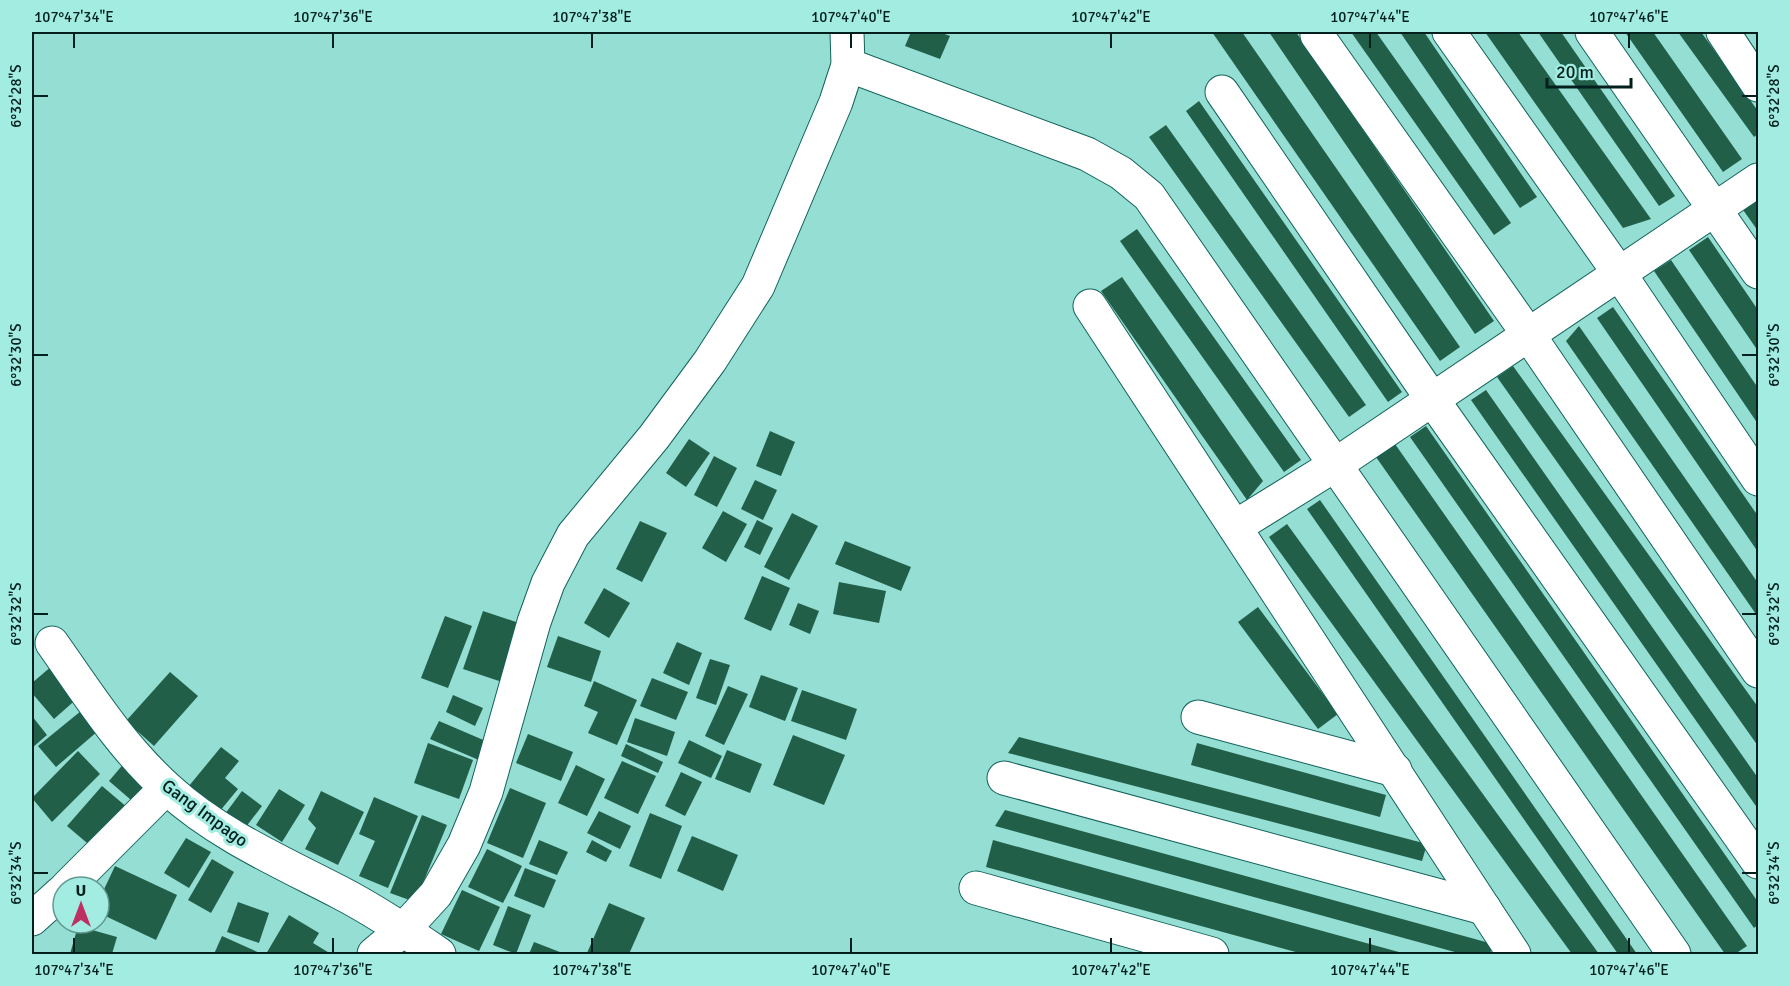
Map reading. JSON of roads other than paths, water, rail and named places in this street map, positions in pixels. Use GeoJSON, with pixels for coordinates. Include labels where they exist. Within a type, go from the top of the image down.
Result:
{"type":"FeatureCollection","features":[{"type":"Feature","properties":{"kind":"street"},"geometry":{"type":"LineString","coordinates":[[374,954],[404,929],[436,894],[464,845],[482,803],[548,584],[573,534],[654,437],[710,361],[758,286],[815,157],[848,65],[847,32]]}},
{"type":"Feature","properties":{"kind":"street"},"geometry":{"type":"LineString","coordinates":[[1449,32],[1619,273],[1758,478]]}},
{"type":"Feature","properties":{"kind":"street"},"geometry":{"type":"LineString","coordinates":[[1592,32],[1758,272]]}},
{"type":"Feature","properties":{"kind":"street"},"geometry":{"type":"LineString","coordinates":[[1723,32],[1758,85]]}},
{"type":"Feature","properties":{"kind":"street"},"geometry":{"type":"LineString","coordinates":[[1317,35],[1528,334],[1758,671]]}},
{"type":"Feature","properties":{"kind":"street"},"geometry":{"type":"LineString","coordinates":[[848,65],[1087,154],[1121,173],[1149,196],[1674,954]]}},
{"type":"Feature","properties":{"kind":"street"},"geometry":{"type":"LineString","coordinates":[[1222,92],[1432,399],[1758,862]]}},
{"type":"Feature","properties":{"kind":"street"},"geometry":{"type":"LineString","coordinates":[[1241,523],[1335,465],[1758,180]]}},
{"type":"Feature","properties":{"kind":"street"},"geometry":{"type":"LineString","coordinates":[[1090,306],[1241,523],[1395,770],[1515,954]]}},
{"type":"Feature","properties":{"kind":"street","name":"Gang Impago"},"geometry":{"type":"LineString","coordinates":[[52,643],[109,725],[140,762],[166,788],[225,831],[404,929],[439,954]]}},
{"type":"Feature","properties":{"kind":"street"},"geometry":{"type":"LineString","coordinates":[[1198,717],[1395,770]]}},
{"type":"Feature","properties":{"kind":"street"},"geometry":{"type":"LineString","coordinates":[[1004,778],[1484,908]]}},
{"type":"Feature","properties":{"kind":"street"},"geometry":{"type":"LineString","coordinates":[[79,875],[166,788]]}},
{"type":"Feature","properties":{"kind":"street"},"geometry":{"type":"LineString","coordinates":[[976,888],[1212,954]]}},
{"type":"Feature","properties":{"kind":"street"},"geometry":{"type":"LineString","coordinates":[[32,919],[51,902]]}}]}
